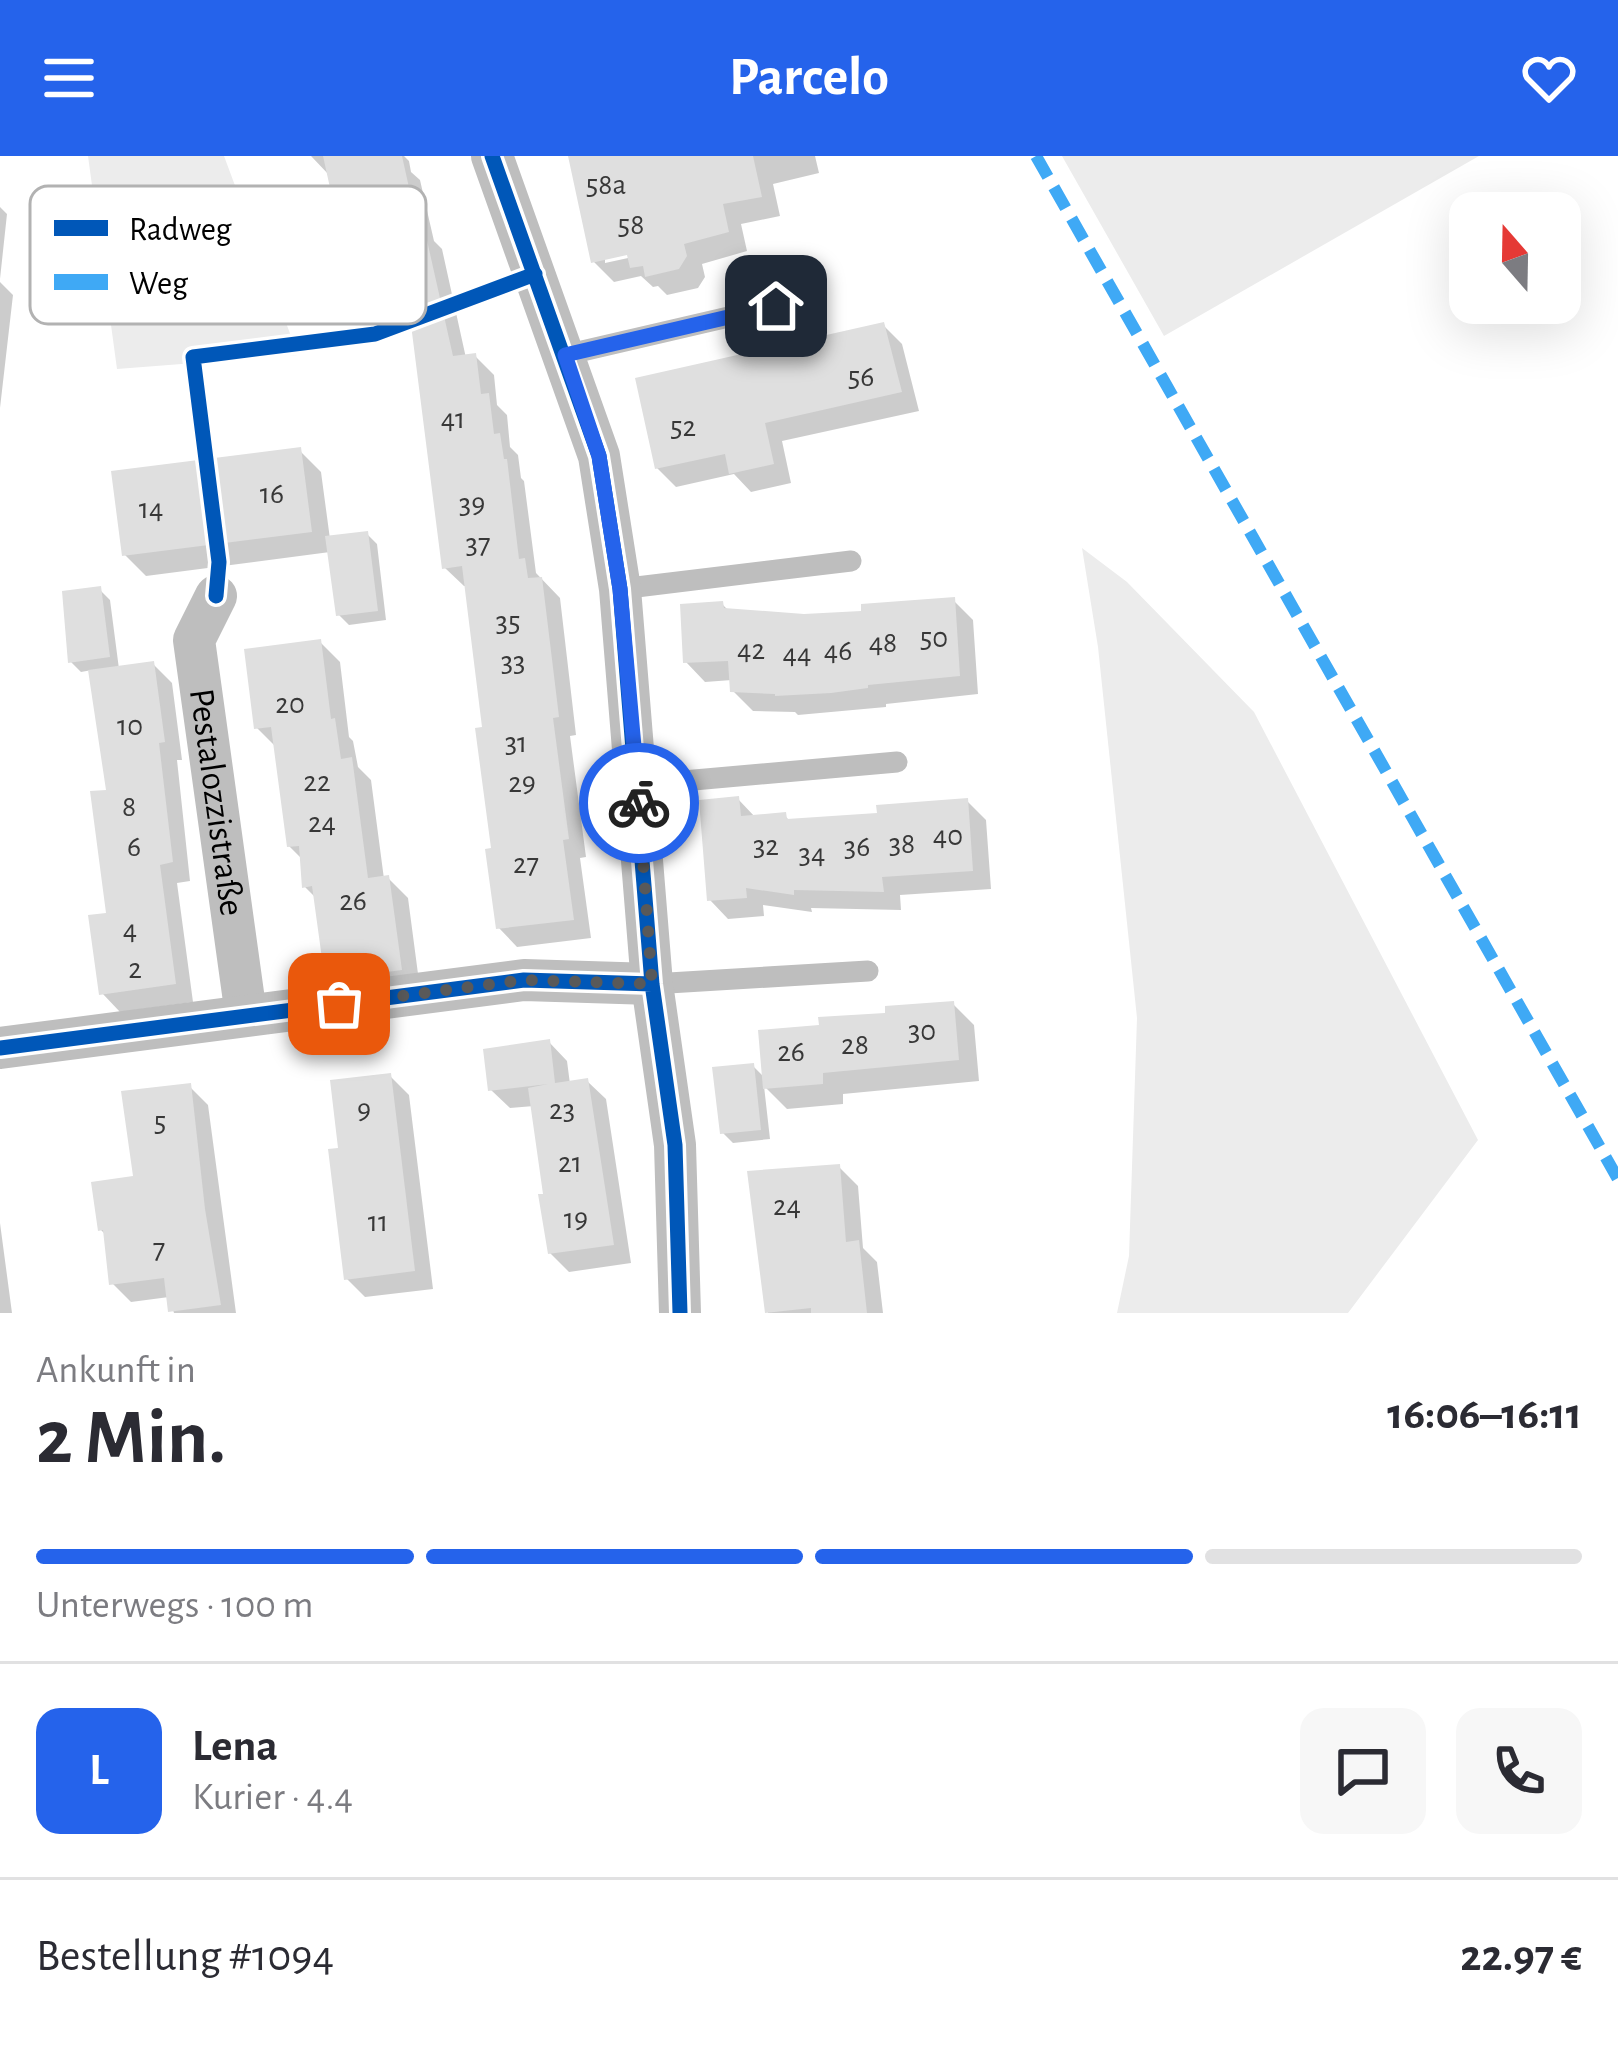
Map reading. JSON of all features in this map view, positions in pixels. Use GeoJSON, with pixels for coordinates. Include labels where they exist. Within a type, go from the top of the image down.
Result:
{"type":"FeatureCollection","features":[{"type":"Feature","properties":{"kind":"street"},"geometry":{"type":"LineString","coordinates":[[492,156],[599,456],[620,589],[652,984],[674,1145],[680,1313]]}},
{"type":"Feature","properties":{"kind":"street","name":"Pestalozzistraße"},"geometry":{"type":"LineString","coordinates":[[216,596],[194,640],[246,1016]]}},
{"type":"Feature","properties":{"kind":"street"},"geometry":{"type":"LineString","coordinates":[[0,1048],[524,980],[652,984]]}},
{"type":"Feature","properties":{"kind":"lane"},"geometry":{"type":"LineString","coordinates":[[565,355],[776,306]]}},
{"type":"Feature","properties":{"kind":"lane"},"geometry":{"type":"LineString","coordinates":[[620,589],[851,561]]}},
{"type":"Feature","properties":{"kind":"lane"},"geometry":{"type":"LineString","coordinates":[[638,785],[897,762]]}},
{"type":"Feature","properties":{"kind":"lane"},"geometry":{"type":"LineString","coordinates":[[652,984],[868,971]]}},
{"type":"Feature","properties":{"kind":"shaded area"},"geometry":{"type":"Polygon","coordinates":[[[88,156],[224,156],[235,186],[92,186],[88,156]]]}},
{"type":"Feature","properties":{"kind":"shaded area"},"geometry":{"type":"Polygon","coordinates":[[[1062,156],[1479,156],[1164,336],[1062,156]]]}},
{"type":"Feature","properties":{"kind":"shaded area"},"geometry":{"type":"Polygon","coordinates":[[[111,324],[286,324],[298,355],[117,369],[111,324]]]}},
{"type":"Feature","properties":{"kind":"shaded area"},"geometry":{"type":"Polygon","coordinates":[[[1082,548],[1127,582],[1254,712],[1478,1140],[1348,1313],[1117,1313],[1129,1256],[1137,1018],[1098,647],[1082,548]]]}},
{"type":"Feature","properties":{"kind":"building"},"geometry":{"type":"Polygon","coordinates":[[[323,156],[402,156],[409,186],[330,186],[323,156]]]}},
{"type":"Feature","properties":{"kind":"building"},"geometry":{"type":"Polygon","coordinates":[[[568,156],[753,156],[762,197],[723,204],[729,232],[684,244],[687,256],[679,269],[645,277],[643,266],[630,268],[627,255],[591,263],[568,156]]]}},
{"type":"Feature","properties":{"kind":"building"},"geometry":{"type":"Polygon","coordinates":[[[426,236],[453,356],[476,353],[481,394],[489,393],[494,434],[500,433],[507,459],[519,559],[525,558],[528,578],[542,577],[559,717],[553,718],[574,920],[496,929],[475,728],[482,727],[462,566],[442,569],[411,324],[426,324],[426,236]]]}},
{"type":"Feature","properties":{"kind":"building"},"geometry":{"type":"Polygon","coordinates":[[[884,322],[902,392],[765,423],[774,464],[729,474],[725,454],[655,469],[635,378],[884,322]]]}},
{"type":"Feature","properties":{"kind":"building"},"geometry":{"type":"Polygon","coordinates":[[[301,447],[312,532],[122,556],[111,471],[301,447]]]}},
{"type":"Feature","properties":{"kind":"building"},"geometry":{"type":"Polygon","coordinates":[[[368,531],[378,611],[336,616],[325,536],[368,531]]]}},
{"type":"Feature","properties":{"kind":"building"},"geometry":{"type":"Polygon","coordinates":[[[101,586],[110,657],[68,663],[62,591],[101,586]]]}},
{"type":"Feature","properties":{"kind":"building"},"geometry":{"type":"Polygon","coordinates":[[[955,597],[960,676],[775,696],[730,692],[728,661],[683,663],[680,604],[723,601],[724,608],[804,614],[955,597]]]}},
{"type":"Feature","properties":{"kind":"building"},"geometry":{"type":"Polygon","coordinates":[[[321,639],[341,759],[352,757],[368,878],[389,875],[402,970],[364,975],[362,960],[323,966],[312,886],[302,888],[299,846],[287,847],[271,727],[254,729],[244,649],[321,639]]]}},
{"type":"Feature","properties":{"kind":"building"},"geometry":{"type":"Polygon","coordinates":[[[154,661],[173,862],[160,865],[176,984],[99,995],[88,915],[106,913],[90,791],[106,790],[88,670],[154,661]]]}},
{"type":"Feature","properties":{"kind":"building"},"geometry":{"type":"Polygon","coordinates":[[[739,796],[741,816],[786,812],[787,819],[877,813],[876,805],[968,798],[973,871],[882,877],[884,892],[794,890],[794,895],[746,888],[747,898],[707,901],[699,800],[739,796]]]}},
{"type":"Feature","properties":{"kind":"building"},"geometry":{"type":"Polygon","coordinates":[[[954,1001],[959,1060],[823,1073],[823,1084],[763,1089],[758,1030],[819,1025],[818,1017],[885,1013],[885,1006],[954,1001]]]}},
{"type":"Feature","properties":{"kind":"building"},"geometry":{"type":"Polygon","coordinates":[[[550,1039],[555,1083],[588,1078],[614,1245],[548,1254],[528,1088],[548,1084],[488,1091],[483,1049],[550,1039]]]}},
{"type":"Feature","properties":{"kind":"building"},"geometry":{"type":"Polygon","coordinates":[[[754,1063],[761,1130],[720,1134],[712,1067],[754,1063]]]}},
{"type":"Feature","properties":{"kind":"building"},"geometry":{"type":"Polygon","coordinates":[[[391,1073],[415,1271],[344,1280],[328,1149],[338,1148],[330,1080],[391,1073]]]}},
{"type":"Feature","properties":{"kind":"building"},"geometry":{"type":"Polygon","coordinates":[[[191,1083],[221,1305],[168,1312],[164,1278],[109,1285],[91,1182],[133,1176],[121,1091],[191,1083]]]}},
{"type":"Feature","properties":{"kind":"building"},"geometry":{"type":"Polygon","coordinates":[[[840,1164],[846,1242],[859,1240],[867,1313],[811,1313],[811,1308],[765,1313],[747,1171],[840,1164]]]}},
{"type":"Feature","properties":{"kind":"marked path"},"geometry":{"type":"LineString","coordinates":[[1036,156],[1618,1179]]}},
{"type":"Feature","properties":{"kind":"cycle path"},"geometry":{"type":"LineString","coordinates":[[492,156],[599,456],[620,589],[652,984],[675,1145],[680,1313]]}},
{"type":"Feature","properties":{"kind":"cycle path"},"geometry":{"type":"LineString","coordinates":[[426,315],[535,274]]}},
{"type":"Feature","properties":{"kind":"cycle path"},"geometry":{"type":"LineString","coordinates":[[216,596],[219,562],[193,357],[375,334],[402,324]]}},
{"type":"Feature","properties":{"kind":"cycle path"},"geometry":{"type":"LineString","coordinates":[[0,1048],[524,980],[652,984]]}},
{"type":"Feature","properties":{"kind":"way so far"},"geometry":{"type":"LineString","coordinates":[[339,1004],[524,980],[652,984],[639,803]]}},
{"type":"Feature","properties":{"kind":"route"},"geometry":{"type":"LineString","coordinates":[[639,803],[620,589],[599,456],[565,355],[776,306]]}}]}
